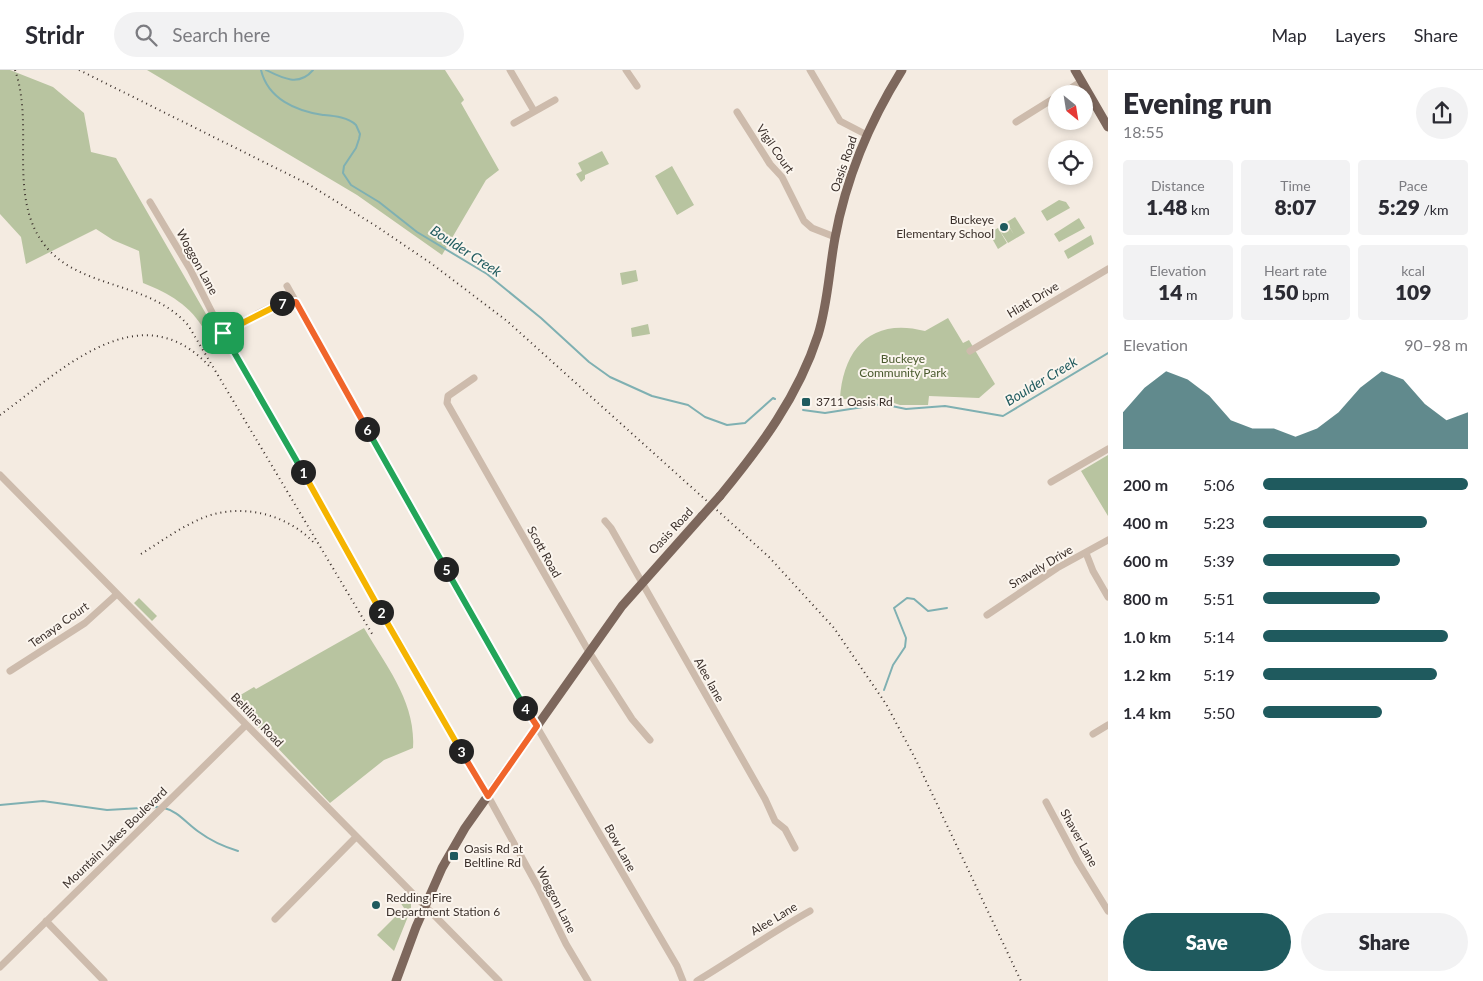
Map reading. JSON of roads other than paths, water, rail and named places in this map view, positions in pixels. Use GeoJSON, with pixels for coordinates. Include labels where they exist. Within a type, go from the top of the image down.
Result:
{"type":"FeatureCollection","features":[{"type":"Feature","properties":{"kind":"main road","name":"Oasis Road"},"geometry":{"type":"LineString","coordinates":[[396,981],[425,907],[449,853],[589,652],[641,582],[720,496],[762,443],[786,408],[801,380],[822,319],[835,237],[849,184],[867,136],[902,70]]}},
{"type":"Feature","properties":{"kind":"main road"},"geometry":{"type":"LineString","coordinates":[[1075,70],[1108,127]]}},
{"type":"Feature","properties":{"kind":"street"},"geometry":{"type":"LineString","coordinates":[[510,70],[534,110]]}},
{"type":"Feature","properties":{"kind":"street"},"geometry":{"type":"LineString","coordinates":[[626,70],[637,86]]}},
{"type":"Feature","properties":{"kind":"street"},"geometry":{"type":"LineString","coordinates":[[810,70],[840,121],[867,136]]}},
{"type":"Feature","properties":{"kind":"street"},"geometry":{"type":"LineString","coordinates":[[1076,85],[1082,81]]}},
{"type":"Feature","properties":{"kind":"street"},"geometry":{"type":"LineString","coordinates":[[514,123],[534,110],[556,100]]}},
{"type":"Feature","properties":{"kind":"street"},"geometry":{"type":"LineString","coordinates":[[1016,122],[1048,102]]}},
{"type":"Feature","properties":{"kind":"street","name":"Vigil Court"},"geometry":{"type":"LineString","coordinates":[[737,112],[770,164],[782,177],[802,219],[812,228],[835,237]]}},
{"type":"Feature","properties":{"kind":"street","name":"Woggon Lane"},"geometry":{"type":"LineString","coordinates":[[150,202],[190,269],[223,333],[488,796],[538,887],[566,944],[588,981]]}},
{"type":"Feature","properties":{"kind":"street","name":"Hiatt Drive"},"geometry":{"type":"LineString","coordinates":[[970,352],[1108,268]]}},
{"type":"Feature","properties":{"kind":"street","name":"Bow Lane"},"geometry":{"type":"LineString","coordinates":[[287,286],[459,594],[677,966],[683,981]]}},
{"type":"Feature","properties":{"kind":"street"},"geometry":{"type":"LineString","coordinates":[[223,333],[276,305],[289,301],[296,302]]}},
{"type":"Feature","properties":{"kind":"street","name":"Scott Road"},"geometry":{"type":"LineString","coordinates":[[474,378],[448,396],[447,403],[589,652],[632,720],[650,740]]}},
{"type":"Feature","properties":{"kind":"street"},"geometry":{"type":"LineString","coordinates":[[1051,482],[1108,449]]}},
{"type":"Feature","properties":{"kind":"street","name":"Beltline Road"},"geometry":{"type":"LineString","coordinates":[[0,475],[499,981]]}},
{"type":"Feature","properties":{"kind":"street","name":"Alee lane"},"geometry":{"type":"LineString","coordinates":[[605,522],[611,528],[765,799],[775,821],[784,829],[795,848]]}},
{"type":"Feature","properties":{"kind":"street","name":"Snavely Drive"},"geometry":{"type":"LineString","coordinates":[[987,615],[1057,568],[1108,540]]}},
{"type":"Feature","properties":{"kind":"street"},"geometry":{"type":"LineString","coordinates":[[1086,553],[1093,571],[1108,597]]}},
{"type":"Feature","properties":{"kind":"street","name":"Tenaya Court"},"geometry":{"type":"LineString","coordinates":[[10,671],[85,624],[117,594]]}},
{"type":"Feature","properties":{"kind":"street","name":"Mountain Lakes Boulevard"},"geometry":{"type":"LineString","coordinates":[[0,966],[246,725]]}},
{"type":"Feature","properties":{"kind":"street"},"geometry":{"type":"LineString","coordinates":[[1093,734],[1108,725]]}},
{"type":"Feature","properties":{"kind":"street","name":"Shaver Lane"},"geometry":{"type":"LineString","coordinates":[[1046,802],[1078,862],[1108,911]]}},
{"type":"Feature","properties":{"kind":"street"},"geometry":{"type":"LineString","coordinates":[[275,919],[356,837]]}},
{"type":"Feature","properties":{"kind":"street","name":"Alee Lane"},"geometry":{"type":"LineString","coordinates":[[697,981],[810,911]]}},
{"type":"Feature","properties":{"kind":"street"},"geometry":{"type":"LineString","coordinates":[[46,922],[104,981]]}},
{"type":"Feature","properties":{"kind":"waterway","name":"Boulder Creek"},"geometry":{"type":"LineString","coordinates":[[261,70],[270,89],[284,102],[313,113],[336,116],[353,122],[356,125],[360,134],[359,139],[356,148],[344,166],[343,173],[351,185],[379,202],[417,232],[487,274],[541,318],[589,362],[610,377],[652,396],[688,405],[705,417],[727,425],[745,423],[773,398],[775,399]]}},
{"type":"Feature","properties":{"kind":"waterway"},"geometry":{"type":"LineString","coordinates":[[266,70],[278,76],[296,80],[308,75],[313,70]]}},
{"type":"Feature","properties":{"kind":"waterway","name":"Boulder Creek"},"geometry":{"type":"LineString","coordinates":[[803,410],[825,413],[882,404],[906,409],[945,406],[1003,416],[1108,353]]}},
{"type":"Feature","properties":{"kind":"waterway"},"geometry":{"type":"LineString","coordinates":[[884,690],[893,665],[905,647],[906,638],[894,608],[907,598],[914,599],[928,611],[947,608]]}},
{"type":"Feature","properties":{"kind":"waterway"},"geometry":{"type":"LineString","coordinates":[[0,805],[43,801],[107,810],[159,807]]}},
{"type":"Feature","properties":{"kind":"waterway"},"geometry":{"type":"LineString","coordinates":[[164,808],[178,815],[208,838],[238,851]]}},
{"type":"Feature","properties":{"kind":"railway"},"geometry":{"type":"LineString","coordinates":[[15,70],[22,105],[25,196],[29,214],[41,240],[57,258],[77,271],[147,297],[169,308],[188,325],[374,637]]}},
{"type":"Feature","properties":{"kind":"railway"},"geometry":{"type":"LineString","coordinates":[[79,70],[308,184],[376,226],[432,264],[507,321],[769,557],[834,628],[886,704],[916,760],[1021,981]]}},
{"type":"Feature","properties":{"kind":"railway"},"geometry":{"type":"LineString","coordinates":[[0,415],[74,361],[101,346],[129,337],[156,336],[183,345],[210,367]]}},
{"type":"Feature","properties":{"kind":"railway"},"geometry":{"type":"LineString","coordinates":[[141,554],[172,534],[205,517],[234,511],[249,511],[278,519],[292,525],[315,544]]}},
{"type":"Feature","properties":{"kind":"place","name":"Buckeye Elementary School"},"geometry":{"type":"Point","coordinates":[1004,227]}},
{"type":"Feature","properties":{"kind":"place","name":"3711 Oasis Rd"},"geometry":{"type":"Point","coordinates":[806,402]}},
{"type":"Feature","properties":{"kind":"place","name":"Oasis Rd at Beltline Rd"},"geometry":{"type":"Point","coordinates":[454,856]}},
{"type":"Feature","properties":{"kind":"place","name":"Redding Fire Department Station 6"},"geometry":{"type":"Point","coordinates":[376,905]}},
{"type":"Feature","properties":{"kind":"park label","name":"Buckeye Community Park"},"geometry":{"type":"Point","coordinates":[903,366]}}]}
